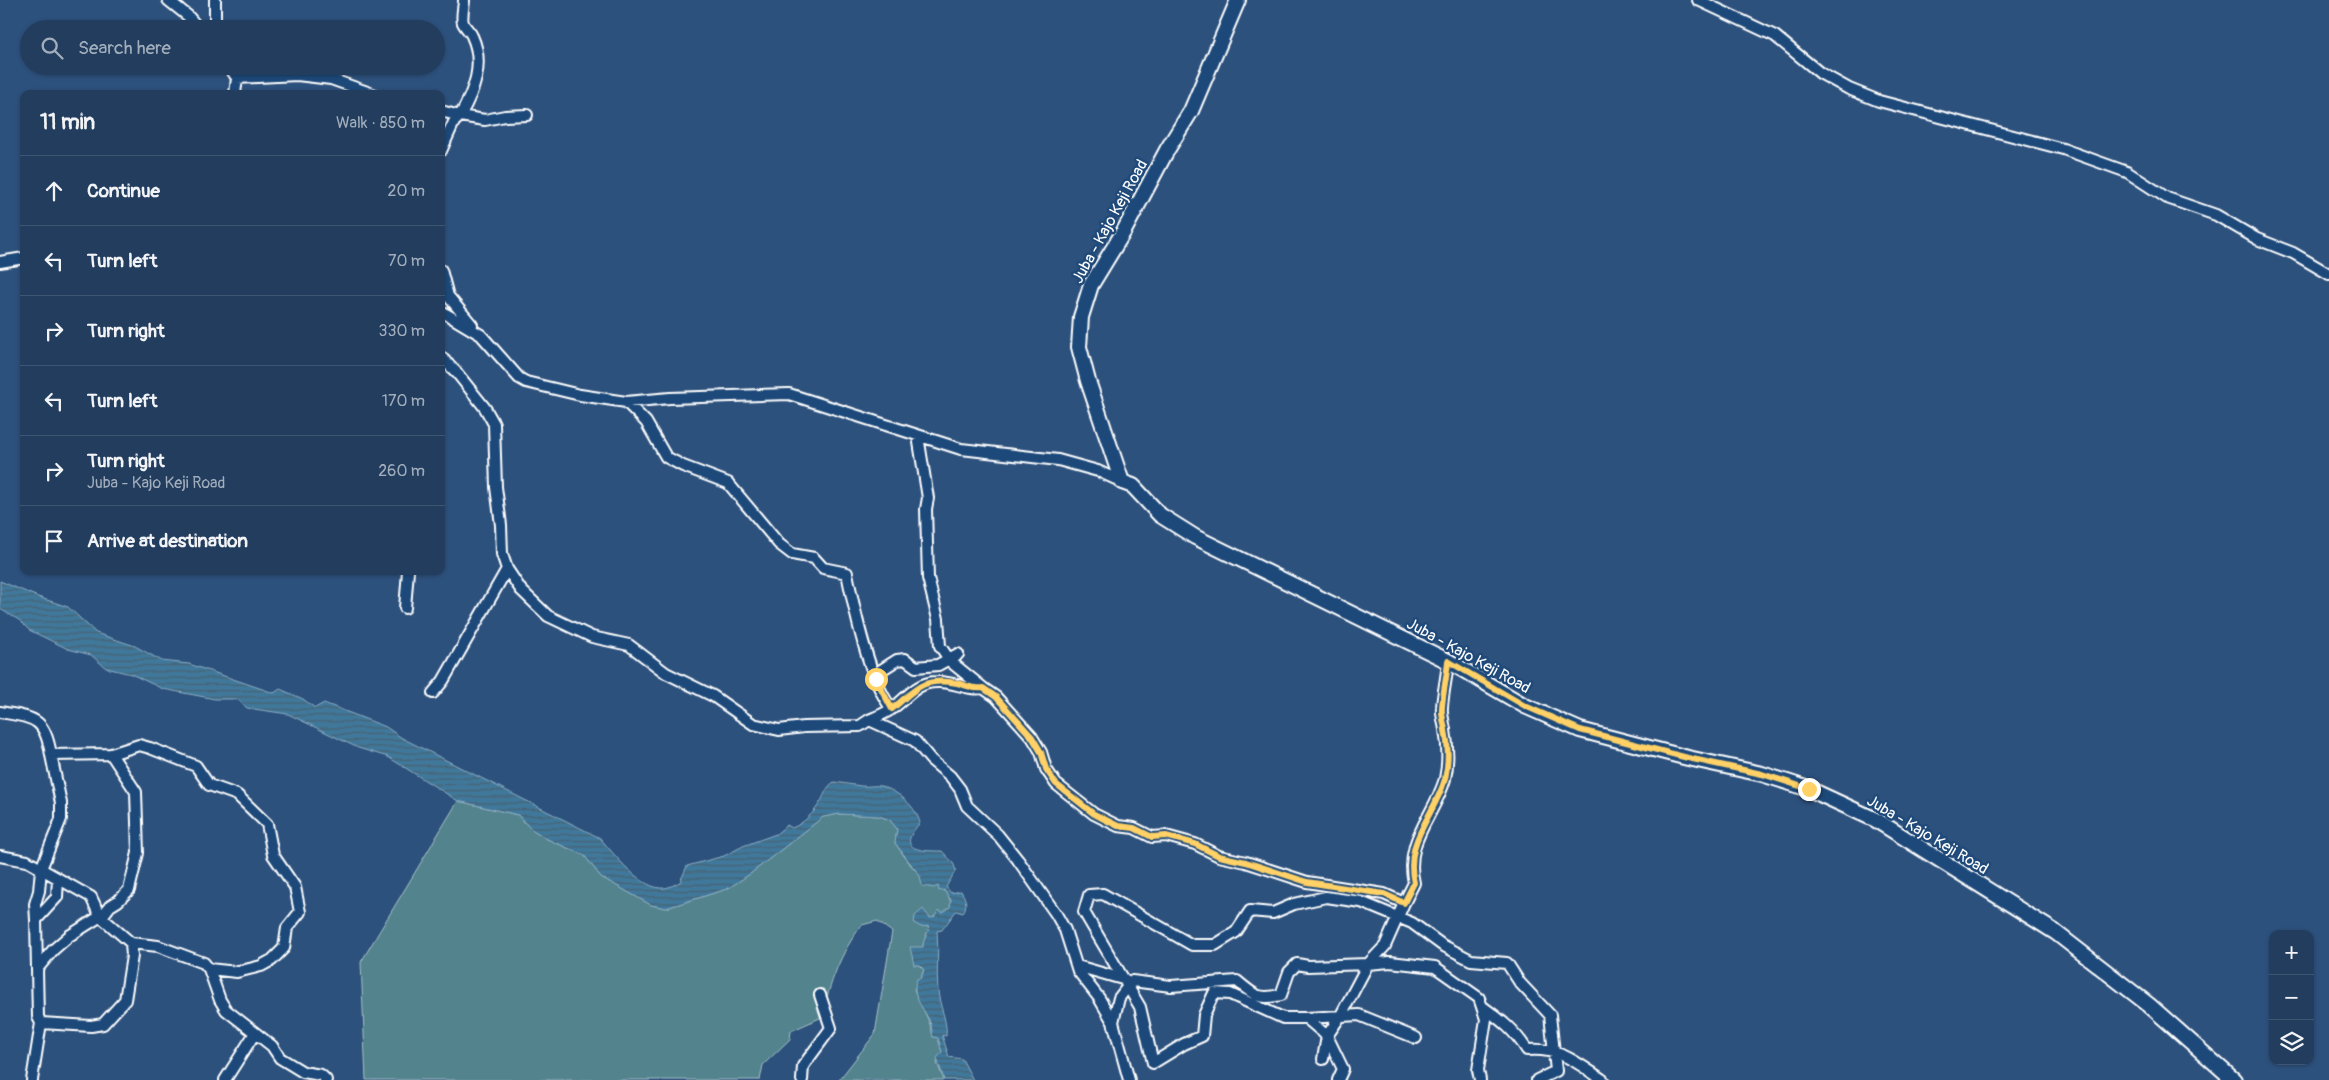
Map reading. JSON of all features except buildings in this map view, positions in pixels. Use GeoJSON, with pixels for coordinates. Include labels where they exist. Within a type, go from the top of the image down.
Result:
{"type":"FeatureCollection","features":[{"type":"Feature","properties":{"kind":"main road","name":"Juba - Kajo Keji Road"},"geometry":{"type":"LineString","coordinates":[[1238,0],[1191,111],[1167,150],[1124,231],[1091,285],[1081,317],[1079,347],[1088,382],[1122,482],[1134,486],[1160,516],[1195,537],[1448,661],[1525,706],[1580,730],[1688,758],[1762,774],[1809,789],[1876,820],[2071,944],[2149,1005],[2234,1080]]}},
{"type":"Feature","properties":{"kind":"street"},"geometry":{"type":"LineString","coordinates":[[168,0],[189,20]]}},
{"type":"Feature","properties":{"kind":"street"},"geometry":{"type":"LineString","coordinates":[[215,0],[215,20]]}},
{"type":"Feature","properties":{"kind":"street"},"geometry":{"type":"LineString","coordinates":[[445,142],[454,122],[460,116],[469,99],[478,76],[478,58],[472,36],[463,22],[464,0]]}},
{"type":"Feature","properties":{"kind":"street"},"geometry":{"type":"LineString","coordinates":[[1698,0],[1775,36],[1820,74],[1848,90],[1879,101],[2063,149],[2127,172],[2167,198],[2216,215],[2256,239],[2293,253],[2329,274]]}},
{"type":"Feature","properties":{"kind":"street"},"geometry":{"type":"LineString","coordinates":[[234,75],[236,78],[235,90]]}},
{"type":"Feature","properties":{"kind":"street"},"geometry":{"type":"LineString","coordinates":[[236,78],[297,75],[331,79],[363,90]]}},
{"type":"Feature","properties":{"kind":"street"},"geometry":{"type":"LineString","coordinates":[[445,112],[485,120],[526,115]]}},
{"type":"Feature","properties":{"kind":"street"},"geometry":{"type":"LineString","coordinates":[[0,262],[20,259]]}},
{"type":"Feature","properties":{"kind":"street"},"geometry":{"type":"LineString","coordinates":[[445,285],[448,296],[463,316],[519,378],[526,382],[580,395],[626,402],[670,398],[789,394],[961,449],[1058,460],[1098,471],[1122,482]]}},
{"type":"Feature","properties":{"kind":"street"},"geometry":{"type":"LineString","coordinates":[[445,314],[481,335]]}},
{"type":"Feature","properties":{"kind":"street"},"geometry":{"type":"LineString","coordinates":[[445,361],[480,401],[494,424],[496,487],[501,525],[502,554],[507,569],[534,604],[548,616],[592,637],[629,645],[666,673],[713,696],[753,724],[778,730],[804,727],[860,726],[892,709],[918,685],[936,682],[958,683],[975,690],[983,688]]}},
{"type":"Feature","properties":{"kind":"street"},"geometry":{"type":"LineString","coordinates":[[626,402],[646,422],[666,456],[683,466],[728,482],[779,544],[792,554],[814,558],[823,568],[847,573],[856,617],[875,674],[887,703],[892,709]]}},
{"type":"Feature","properties":{"kind":"street"},"geometry":{"type":"LineString","coordinates":[[918,436],[928,498],[926,509],[928,578],[938,619],[940,646],[951,662],[996,697],[1032,737],[1041,752],[1046,769],[1056,784],[1094,814],[1118,826],[1134,828],[1152,837],[1166,836],[1195,844],[1219,856],[1246,862],[1307,882],[1384,894],[1404,903]]}},
{"type":"Feature","properties":{"kind":"street"},"geometry":{"type":"LineString","coordinates":[[433,693],[443,681],[507,569]]}},
{"type":"Feature","properties":{"kind":"street"},"geometry":{"type":"LineString","coordinates":[[405,608],[408,575]]}},
{"type":"Feature","properties":{"kind":"street"},"geometry":{"type":"LineString","coordinates":[[875,674],[897,660],[905,660],[916,667],[938,665],[958,654],[951,662]]}},
{"type":"Feature","properties":{"kind":"street"},"geometry":{"type":"LineString","coordinates":[[1324,1059],[1327,1036],[1341,1015],[1368,964],[1385,946],[1414,883],[1411,869],[1412,851],[1422,827],[1436,804],[1445,779],[1450,755],[1442,708],[1448,661]]}},
{"type":"Feature","properties":{"kind":"street"},"geometry":{"type":"LineString","coordinates":[[0,712],[32,717],[41,725],[49,737],[61,803],[61,819],[41,869],[39,892],[35,904],[38,1017],[41,1022],[32,1080]]}},
{"type":"Feature","properties":{"kind":"street"},"geometry":{"type":"LineString","coordinates":[[869,720],[915,742],[931,760],[950,776],[960,789],[967,806],[1003,841],[1056,914],[1064,930],[1078,971],[1099,998],[1113,1022],[1129,1080]]}},
{"type":"Feature","properties":{"kind":"street"},"geometry":{"type":"LineString","coordinates":[[51,755],[111,754],[139,745],[196,766],[208,784],[237,795],[267,824],[273,855],[295,887],[300,912],[287,928],[284,948],[272,960],[261,966],[237,972],[209,969]]}},
{"type":"Feature","properties":{"kind":"street"},"geometry":{"type":"LineString","coordinates":[[37,970],[53,950],[69,936],[104,914],[110,906],[129,890],[138,853],[136,792],[111,754]]}},
{"type":"Feature","properties":{"kind":"street"},"geometry":{"type":"LineString","coordinates":[[0,856],[26,860],[58,880],[91,897],[100,916],[131,943],[167,949],[204,963],[209,969],[220,1000],[226,1010],[272,1046],[280,1058],[303,1072],[321,1075],[326,1080]]}},
{"type":"Feature","properties":{"kind":"street"},"geometry":{"type":"LineString","coordinates":[[36,920],[57,897],[58,880]]}},
{"type":"Feature","properties":{"kind":"street"},"geometry":{"type":"LineString","coordinates":[[1416,1038],[1359,1015],[1282,1018],[1230,994],[1214,993],[1204,1015],[1202,1036],[1153,1062],[1140,1007],[1084,912],[1089,895],[1104,894],[1192,945],[1215,945],[1236,932],[1250,911],[1273,913],[1294,904],[1326,897],[1361,902],[1412,923],[1442,945],[1471,960],[1507,963],[1520,983],[1550,1015],[1556,1071],[1537,1080]]}},
{"type":"Feature","properties":{"kind":"street"},"geometry":{"type":"LineString","coordinates":[[41,1022],[91,1026],[103,1024],[125,1000],[132,956],[131,943]]}},
{"type":"Feature","properties":{"kind":"street"},"geometry":{"type":"LineString","coordinates":[[1077,966],[1132,981],[1171,986],[1237,981],[1251,993],[1264,998],[1281,995],[1289,972],[1297,964],[1308,966],[1390,962],[1435,967],[1479,998],[1483,1007],[1486,1019],[1478,1070],[1480,1080]]}},
{"type":"Feature","properties":{"kind":"street"},"geometry":{"type":"LineString","coordinates":[[1113,1022],[1119,998],[1132,981]]}},
{"type":"Feature","properties":{"kind":"street"},"geometry":{"type":"LineString","coordinates":[[802,1080],[803,1066],[831,1028],[820,995]]}},
{"type":"Feature","properties":{"kind":"street"},"geometry":{"type":"LineString","coordinates":[[1483,1007],[1516,1033],[1527,1050],[1544,1048],[1561,1053],[1603,1080]]}},
{"type":"Feature","properties":{"kind":"street"},"geometry":{"type":"LineString","coordinates":[[1306,1018],[1327,1036],[1343,1069],[1338,1080]]}},
{"type":"Feature","properties":{"kind":"street"},"geometry":{"type":"LineString","coordinates":[[225,1080],[255,1033]]}},
{"type":"Feature","properties":{"kind":"green space"},"geometry":{"type":"Polygon","coordinates":[[[458,801],[518,815],[530,828],[547,839],[584,855],[601,877],[651,905],[666,908],[727,889],[750,874],[823,817],[839,814],[879,816],[890,820],[897,829],[895,843],[907,860],[920,875],[944,891],[950,901],[951,907],[921,926],[929,926],[923,948],[918,948],[917,964],[924,969],[914,989],[930,1025],[933,1037],[938,1037],[942,1052],[937,1063],[944,1080],[839,1080],[875,1034],[892,932],[877,921],[862,925],[848,946],[832,980],[822,1017],[791,1031],[790,1039],[763,1065],[760,1080],[366,1080],[361,962],[458,801]]]}},
{"type":"Feature","properties":{"kind":"water"},"geometry":{"type":"Polygon","coordinates":[[[0,581],[68,607],[96,633],[135,646],[162,661],[189,664],[274,693],[280,689],[303,699],[315,708],[324,703],[386,727],[402,738],[600,838],[638,878],[656,887],[665,888],[680,882],[687,866],[724,856],[743,846],[776,834],[787,825],[792,828],[796,826],[812,813],[821,801],[827,788],[834,782],[863,786],[881,786],[894,791],[915,811],[920,823],[913,832],[910,844],[919,849],[942,851],[953,863],[956,870],[946,887],[951,893],[961,891],[965,900],[966,907],[963,913],[956,911],[942,930],[937,931],[937,983],[945,1019],[946,1036],[942,1035],[949,1057],[962,1059],[973,1080],[944,1080],[937,1058],[942,1052],[938,1038],[933,1037],[929,1019],[919,1003],[915,992],[917,979],[921,978],[924,970],[920,965],[914,965],[910,947],[923,947],[929,926],[921,927],[914,923],[915,916],[923,909],[930,918],[934,917],[939,910],[943,913],[950,907],[951,900],[944,890],[939,891],[938,886],[934,888],[922,886],[920,876],[895,843],[897,829],[890,820],[879,816],[839,814],[823,817],[750,874],[727,889],[666,908],[651,905],[601,877],[584,855],[547,839],[530,828],[518,815],[458,801],[388,757],[358,748],[288,714],[247,708],[237,699],[215,699],[163,689],[131,674],[106,668],[91,655],[68,649],[29,630],[19,620],[0,609],[0,581]]]}},
{"type":"Feature","properties":{"kind":"route"},"geometry":{"type":"LineString","coordinates":[[876,679],[887,703],[892,709],[918,685],[936,682],[958,683],[975,690],[983,688],[996,697],[1032,737],[1041,752],[1046,769],[1056,784],[1094,814],[1118,826],[1134,828],[1152,837],[1166,836],[1195,844],[1219,856],[1287,874],[1307,882],[1384,894],[1404,903],[1414,883],[1411,869],[1412,851],[1422,827],[1436,804],[1445,779],[1450,755],[1442,708],[1448,661],[1525,706],[1580,730],[1688,758],[1762,774],[1809,789]]}}]}
